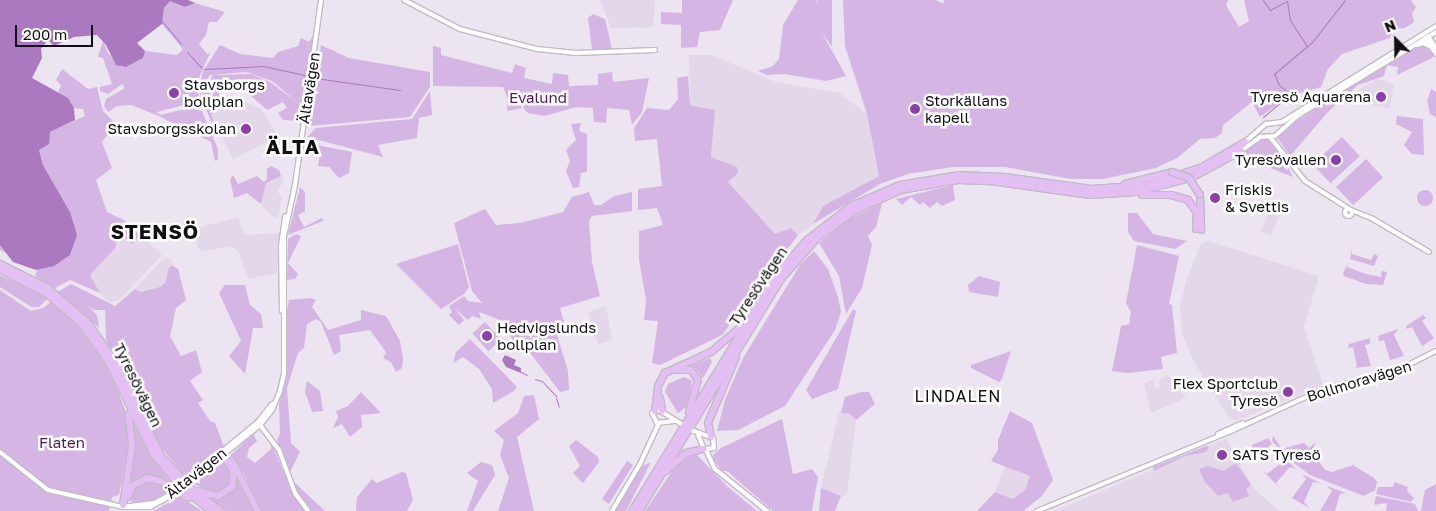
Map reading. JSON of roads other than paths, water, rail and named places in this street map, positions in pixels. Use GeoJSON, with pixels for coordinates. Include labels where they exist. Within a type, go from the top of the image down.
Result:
{"type":"FeatureCollection","features":[{"type":"Feature","properties":{"kind":"highway","name":"Tyresövägen"},"geometry":{"type":"LineString","coordinates":[[632,511],[681,428],[783,267],[814,233],[851,206],[890,189],[930,178],[978,174],[1091,189],[1125,188],[1166,180],[1202,167],[1245,142]]}},
{"type":"Feature","properties":{"kind":"highway","name":"Tyresövägen"},"geometry":{"type":"LineString","coordinates":[[638,511],[781,279],[809,245],[854,211],[892,194],[931,183],[977,180],[1067,193],[1123,194],[1179,182],[1241,151]]}},
{"type":"Feature","properties":{"kind":"highway"},"geometry":{"type":"LineString","coordinates":[[1091,189],[1172,172],[1190,178],[1200,195],[1199,230],[1196,210],[1188,200],[1175,196],[1123,194]]}},
{"type":"Feature","properties":{"kind":"highway","name":"Tyresövägen"},"geometry":{"type":"LineString","coordinates":[[0,264],[48,288],[87,322],[114,360],[156,449],[180,478],[221,511]]}},
{"type":"Feature","properties":{"kind":"highway","name":"Tyresövägen"},"geometry":{"type":"LineString","coordinates":[[0,270],[39,289],[78,320],[104,355],[159,463],[201,504],[211,511]]}},
{"type":"Feature","properties":{"kind":"highway"},"geometry":{"type":"LineString","coordinates":[[655,411],[658,386],[665,373],[718,348],[750,317]]}},
{"type":"Feature","properties":{"kind":"highway"},"geometry":{"type":"LineString","coordinates":[[709,437],[708,423],[744,338]]}},
{"type":"Feature","properties":{"kind":"highway"},"geometry":{"type":"LineString","coordinates":[[663,413],[660,394],[665,379],[678,370],[693,372],[698,387],[681,428]]}},
{"type":"Feature","properties":{"kind":"highway"},"geometry":{"type":"LineString","coordinates":[[125,506],[133,437],[128,403]]}},
{"type":"Feature","properties":{"kind":"highway"},"geometry":{"type":"LineString","coordinates":[[658,479],[686,453],[704,447]]}},
{"type":"Feature","properties":{"kind":"highway"},"geometry":{"type":"LineString","coordinates":[[180,478],[204,494],[224,494],[232,487],[234,478],[224,453]]}},
{"type":"Feature","properties":{"kind":"highway"},"geometry":{"type":"LineString","coordinates":[[224,453],[243,477],[258,511]]}},
{"type":"Feature","properties":{"kind":"highway"},"geometry":{"type":"LineString","coordinates":[[125,506],[132,486],[147,478],[160,481],[201,504]]}},
{"type":"Feature","properties":{"kind":"street","name":"Ältavägen"},"geometry":{"type":"LineString","coordinates":[[0,452],[48,490],[125,506],[149,504],[172,494],[259,423],[278,396],[284,373],[284,242],[295,185],[321,0]]}},
{"type":"Feature","properties":{"kind":"street"},"geometry":{"type":"LineString","coordinates":[[404,0],[460,29],[537,49],[576,53],[655,50]]}},
{"type":"Feature","properties":{"kind":"street","name":"Tyresövägen"},"geometry":{"type":"LineString","coordinates":[[1241,151],[1276,133],[1411,47],[1436,26]]}},
{"type":"Feature","properties":{"kind":"street"},"geometry":{"type":"LineString","coordinates":[[1433,47],[1436,33]]}},
{"type":"Feature","properties":{"kind":"street","name":"Tyresövägen"},"geometry":{"type":"LineString","coordinates":[[1245,142],[1265,126],[1274,124],[1426,36],[1436,33]]}},
{"type":"Feature","properties":{"kind":"street"},"geometry":{"type":"LineString","coordinates":[[1426,36],[1436,54]]}},
{"type":"Feature","properties":{"kind":"street"},"geometry":{"type":"LineString","coordinates":[[1411,47],[1423,43],[1433,47]]}},
{"type":"Feature","properties":{"kind":"street"},"geometry":{"type":"LineString","coordinates":[[1274,124],[1278,144]]}},
{"type":"Feature","properties":{"kind":"street"},"geometry":{"type":"LineString","coordinates":[[1265,126],[1268,136],[1278,144],[1305,180],[1341,204],[1348,211],[1378,221],[1429,252]]}},
{"type":"Feature","properties":{"kind":"street","name":"Bollmoravägen"},"geometry":{"type":"LineString","coordinates":[[1037,511],[1326,388],[1406,368],[1436,351]]}},
{"type":"Feature","properties":{"kind":"street"},"geometry":{"type":"LineString","coordinates":[[650,441],[655,411],[663,413],[681,428]]}},
{"type":"Feature","properties":{"kind":"street"},"geometry":{"type":"LineString","coordinates":[[612,511],[661,422],[663,413]]}},
{"type":"Feature","properties":{"kind":"street"},"geometry":{"type":"LineString","coordinates":[[653,420],[661,422],[674,421]]}},
{"type":"Feature","properties":{"kind":"street"},"geometry":{"type":"LineString","coordinates":[[259,423],[279,450],[295,493],[308,511]]}},
{"type":"Feature","properties":{"kind":"street"},"geometry":{"type":"LineString","coordinates":[[691,430],[698,435],[709,437],[716,443],[713,449],[712,461],[718,471]]}},
{"type":"Feature","properties":{"kind":"street"},"geometry":{"type":"LineString","coordinates":[[698,435],[712,466],[768,511]]}},
{"type":"Feature","properties":{"kind":"street"},"geometry":{"type":"LineString","coordinates":[[704,447],[709,437]]}},
{"type":"Feature","properties":{"kind":"street"},"geometry":{"type":"LineString","coordinates":[[704,447],[713,449]]}},
{"type":"Feature","properties":{"kind":"waterway"},"geometry":{"type":"LineString","coordinates":[[1263,0],[1270,10],[1287,1],[1290,20],[1307,46]]}},
{"type":"Feature","properties":{"kind":"waterway"},"geometry":{"type":"LineString","coordinates":[[1263,117],[1290,94],[1279,85],[1274,74],[1312,42],[1345,0]]}},
{"type":"Feature","properties":{"kind":"waterway"},"geometry":{"type":"LineString","coordinates":[[161,20],[181,44]]}},
{"type":"Feature","properties":{"kind":"waterway"},"geometry":{"type":"LineString","coordinates":[[187,52],[202,68]]}},
{"type":"Feature","properties":{"kind":"waterway"},"geometry":{"type":"LineString","coordinates":[[204,69],[263,66],[309,76]]}},
{"type":"Feature","properties":{"kind":"waterway"},"geometry":{"type":"LineString","coordinates":[[315,78],[400,90]]}},
{"type":"Feature","properties":{"kind":"waterway"},"geometry":{"type":"LineString","coordinates":[[521,372],[527,375]]}},
{"type":"Feature","properties":{"kind":"waterway"},"geometry":{"type":"LineString","coordinates":[[535,379],[542,381],[556,396]]}},
{"type":"Feature","properties":{"kind":"waterway"},"geometry":{"type":"LineString","coordinates":[[556,398],[559,407]]}},
{"type":"Feature","properties":{"kind":"place","name":"Stavsborgs bollplan"},"geometry":{"type":"Point","coordinates":[174,93]}},
{"type":"Feature","properties":{"kind":"place","name":"Tyresö Aquarena"},"geometry":{"type":"Point","coordinates":[1381,97]}},
{"type":"Feature","properties":{"kind":"place","name":"Storkällans kapell"},"geometry":{"type":"Point","coordinates":[915,109]}},
{"type":"Feature","properties":{"kind":"place","name":"Stavsborgsskolan"},"geometry":{"type":"Point","coordinates":[246,129]}},
{"type":"Feature","properties":{"kind":"place","name":"Tyresövallen"},"geometry":{"type":"Point","coordinates":[1336,160]}},
{"type":"Feature","properties":{"kind":"place","name":"Friskis & Svettis"},"geometry":{"type":"Point","coordinates":[1215,198]}},
{"type":"Feature","properties":{"kind":"place","name":"Hedvigslunds bollplan"},"geometry":{"type":"Point","coordinates":[487,336]}},
{"type":"Feature","properties":{"kind":"place","name":"Flex Sportclub Tyresö"},"geometry":{"type":"Point","coordinates":[1288,392]}},
{"type":"Feature","properties":{"kind":"place","name":"SATS Tyresö"},"geometry":{"type":"Point","coordinates":[1222,455]}},
{"type":"Feature","properties":{"kind":"district","name":"ÄLTA"},"geometry":{"type":"Point","coordinates":[293,146]}},
{"type":"Feature","properties":{"kind":"district","name":"STENSÖ"},"geometry":{"type":"Point","coordinates":[155,231]}},
{"type":"Feature","properties":{"kind":"district","name":"LINDALEN"},"geometry":{"type":"Point","coordinates":[958,396]}},
{"type":"Feature","properties":{"kind":"park label","name":"Evalund"},"geometry":{"type":"Point","coordinates":[538,98]}},
{"type":"Feature","properties":{"kind":"park label","name":"Flaten"},"geometry":{"type":"Point","coordinates":[62,443]}}]}
